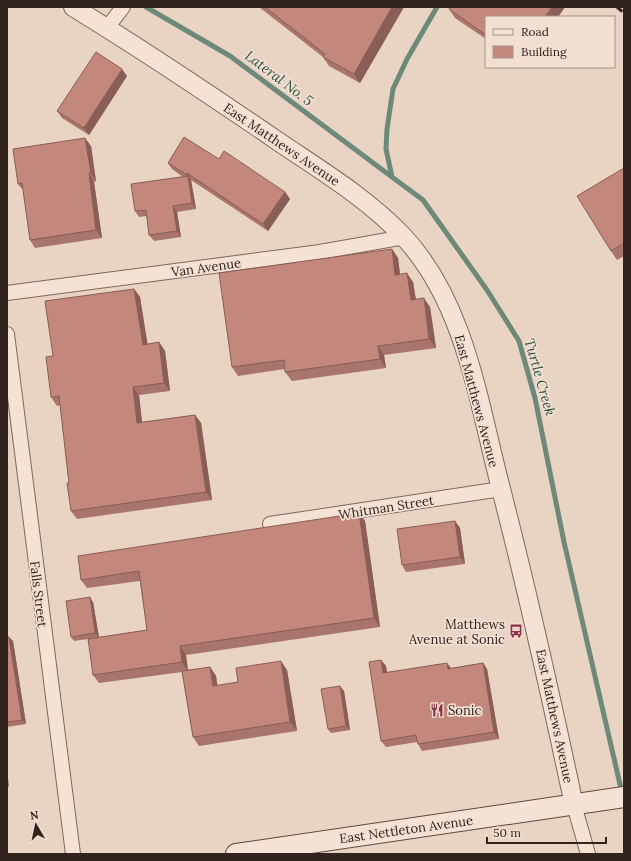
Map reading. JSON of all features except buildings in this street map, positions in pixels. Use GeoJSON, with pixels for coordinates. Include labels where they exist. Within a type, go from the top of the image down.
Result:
{"type":"FeatureCollection","features":[{"type":"Feature","properties":{"kind":"main road","name":"East Nettleton Avenue"},"geometry":{"type":"LineString","coordinates":[[236,854],[615,798]]}},
{"type":"Feature","properties":{"kind":"street","name":"East Matthews Avenue"},"geometry":{"type":"LineString","coordinates":[[73,7],[107,28],[338,182],[387,221],[405,238],[426,264],[439,285],[460,336],[473,375],[537,632],[574,805],[588,854]]}},
{"type":"Feature","properties":{"kind":"street"},"geometry":{"type":"LineString","coordinates":[[107,28],[124,7]]}},
{"type":"Feature","properties":{"kind":"street","name":"Van Avenue"},"geometry":{"type":"LineString","coordinates":[[7,293],[312,253],[405,238]]}},
{"type":"Feature","properties":{"kind":"street","name":"Falls Street"},"geometry":{"type":"LineString","coordinates":[[7,334],[74,854]]}},
{"type":"Feature","properties":{"kind":"street","name":"Whitman Street"},"geometry":{"type":"LineString","coordinates":[[270,524],[501,489]]}},
{"type":"Feature","properties":{"kind":"waterway","name":"Lateral No. 5"},"geometry":{"type":"LineString","coordinates":[[146,7],[230,56],[392,177]]}},
{"type":"Feature","properties":{"kind":"waterway","name":"Turtle Creek"},"geometry":{"type":"LineString","coordinates":[[437,7],[407,59],[393,89],[387,129],[386,149],[392,177],[423,200],[487,290],[519,341],[535,398],[564,542],[622,793]]}},
{"type":"Feature","properties":{"kind":"railway"},"geometry":{"type":"LineString","coordinates":[[617,7],[624,13]]}},
{"type":"Feature","properties":{"kind":"place","name":"Matthews Avenue at Sonic"},"geometry":{"type":"Point","coordinates":[516,631]}},
{"type":"Feature","properties":{"kind":"place","name":"Sonic"},"geometry":{"type":"Point","coordinates":[437,710]}}]}
